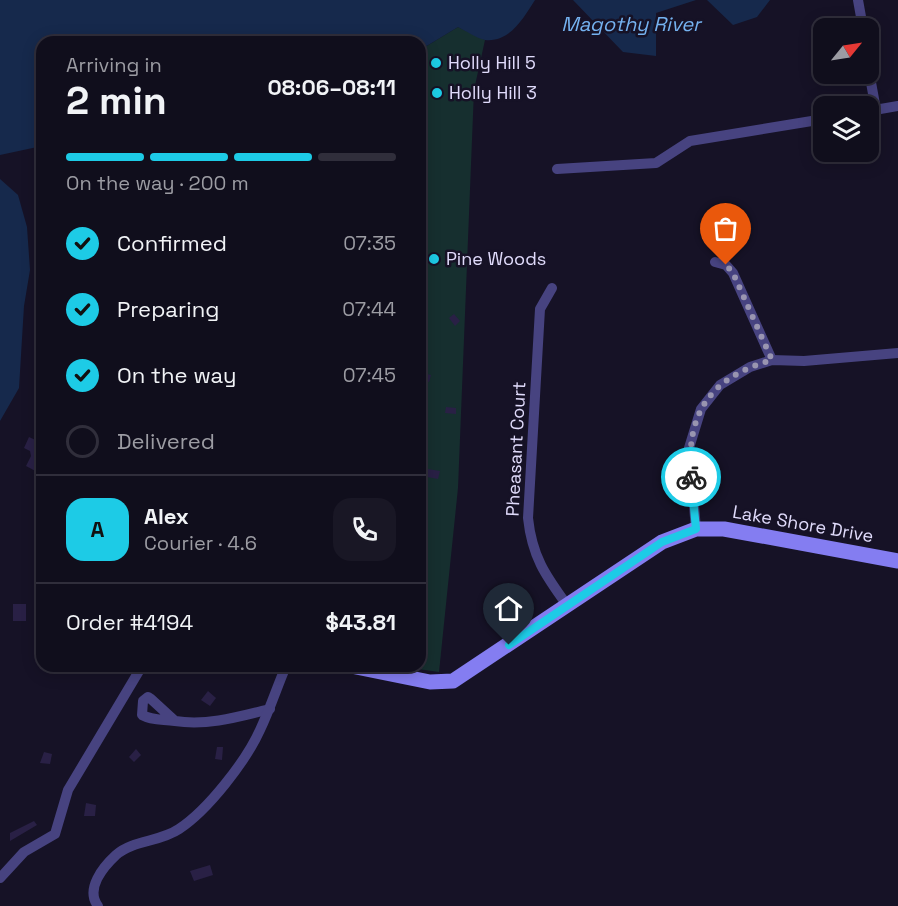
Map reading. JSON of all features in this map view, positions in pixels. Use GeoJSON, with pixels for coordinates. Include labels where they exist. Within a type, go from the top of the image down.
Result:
{"type":"FeatureCollection","features":[{"type":"Feature","properties":{"kind":"street"},"geometry":{"type":"LineString","coordinates":[[858,0],[861,18]]}},
{"type":"Feature","properties":{"kind":"street"},"geometry":{"type":"LineString","coordinates":[[879,110],[898,106]]}},
{"type":"Feature","properties":{"kind":"street"},"geometry":{"type":"LineString","coordinates":[[557,169],[656,162],[690,141],[813,121]]}},
{"type":"Feature","properties":{"kind":"street"},"geometry":{"type":"LineString","coordinates":[[716,262],[726,265],[733,273],[772,360]]}},
{"type":"Feature","properties":{"kind":"street","name":"Pheasant Court"},"geometry":{"type":"LineString","coordinates":[[552,288],[540,309],[528,519],[531,542],[539,564],[567,605]]}},
{"type":"Feature","properties":{"kind":"street"},"geometry":{"type":"LineString","coordinates":[[696,529],[689,448],[701,409],[720,385],[737,373],[772,360],[804,361],[898,353]]}},
{"type":"Feature","properties":{"kind":"street","name":"Lake Shore Drive"},"geometry":{"type":"LineString","coordinates":[[381,672],[430,682],[453,681],[662,542],[696,529],[724,529],[898,561]]}},
{"type":"Feature","properties":{"kind":"street"},"geometry":{"type":"LineString","coordinates":[[0,878],[24,852],[55,834],[68,790],[138,672]]}},
{"type":"Feature","properties":{"kind":"street"},"geometry":{"type":"LineString","coordinates":[[98,906],[93,892],[104,868],[124,849],[167,837],[192,819],[243,759],[270,709],[284,672]]}},
{"type":"Feature","properties":{"kind":"street"},"geometry":{"type":"LineString","coordinates":[[175,721],[195,724],[270,709]]}},
{"type":"Feature","properties":{"kind":"green space"},"geometry":{"type":"Polygon","coordinates":[[[458,27],[485,40],[474,90],[458,488],[439,672],[426,670],[426,46],[458,27]]]}},
{"type":"Feature","properties":{"kind":"water","name":"Magothy River"},"geometry":{"type":"Polygon","coordinates":[[[0,0],[535,0],[515,28],[502,37],[485,40],[458,27],[426,46],[426,36],[36,36],[36,147],[0,155],[0,0]]]}},
{"type":"Feature","properties":{"kind":"water","name":"Magothy River"},"geometry":{"type":"Polygon","coordinates":[[[573,0],[696,0],[656,13],[656,56],[623,52],[573,0]]]}},
{"type":"Feature","properties":{"kind":"water","name":"Magothy River"},"geometry":{"type":"Polygon","coordinates":[[[707,0],[770,0],[757,17],[733,25],[707,0]]]}},
{"type":"Feature","properties":{"kind":"water"},"geometry":{"type":"Polygon","coordinates":[[[0,179],[18,195],[27,227],[30,270],[24,306],[19,388],[0,421],[0,179]]]}},
{"type":"Feature","properties":{"kind":"building"},"geometry":{"type":"Polygon","coordinates":[[[454,314],[460,321],[455,326],[449,318],[454,314]]]}},
{"type":"Feature","properties":{"kind":"building"},"geometry":{"type":"Polygon","coordinates":[[[426,374],[431,375],[429,382],[426,381],[426,374]]]}},
{"type":"Feature","properties":{"kind":"building"},"geometry":{"type":"Polygon","coordinates":[[[446,407],[456,408],[456,414],[445,413],[446,407]]]}},
{"type":"Feature","properties":{"kind":"building"},"geometry":{"type":"Polygon","coordinates":[[[29,437],[36,440],[36,471],[26,466],[31,456],[30,451],[24,448],[29,437]]]}},
{"type":"Feature","properties":{"kind":"building"},"geometry":{"type":"Polygon","coordinates":[[[428,469],[440,471],[438,479],[427,477],[428,469]]]}},
{"type":"Feature","properties":{"kind":"building"},"geometry":{"type":"Polygon","coordinates":[[[13,604],[26,604],[26,621],[13,621],[13,604]]]}},
{"type":"Feature","properties":{"kind":"building"},"geometry":{"type":"Polygon","coordinates":[[[208,691],[216,698],[210,706],[201,700],[208,691]]]}},
{"type":"Feature","properties":{"kind":"building"},"geometry":{"type":"Polygon","coordinates":[[[217,747],[223,747],[222,760],[215,759],[217,747]]]}},
{"type":"Feature","properties":{"kind":"building"},"geometry":{"type":"Polygon","coordinates":[[[136,749],[141,755],[134,762],[129,757],[136,749]]]}},
{"type":"Feature","properties":{"kind":"building"},"geometry":{"type":"Polygon","coordinates":[[[44,752],[52,754],[50,764],[40,763],[44,752]]]}},
{"type":"Feature","properties":{"kind":"building"},"geometry":{"type":"Polygon","coordinates":[[[86,803],[96,805],[95,816],[84,816],[86,803]]]}},
{"type":"Feature","properties":{"kind":"building"},"geometry":{"type":"Polygon","coordinates":[[[34,821],[37,825],[10,841],[10,833],[34,821]]]}},
{"type":"Feature","properties":{"kind":"building"},"geometry":{"type":"Polygon","coordinates":[[[210,865],[213,875],[194,881],[190,871],[210,865]]]}},
{"type":"Feature","properties":{"kind":"way so far"},"geometry":{"type":"LineString","coordinates":[[691,477],[689,448],[694,426],[709,396],[737,373],[772,360],[733,273],[726,265]]}},
{"type":"Feature","properties":{"kind":"place","name":"Holly Hill 5"},"geometry":{"type":"Point","coordinates":[436,63]}},
{"type":"Feature","properties":{"kind":"place","name":"Holly Hill 3"},"geometry":{"type":"Point","coordinates":[437,93]}},
{"type":"Feature","properties":{"kind":"place","name":"Pine Woods"},"geometry":{"type":"Point","coordinates":[434,259]}},
{"type":"Feature","properties":{"kind":"route"},"geometry":{"type":"LineString","coordinates":[[509,645],[662,542],[696,529],[691,477]]}}]}
